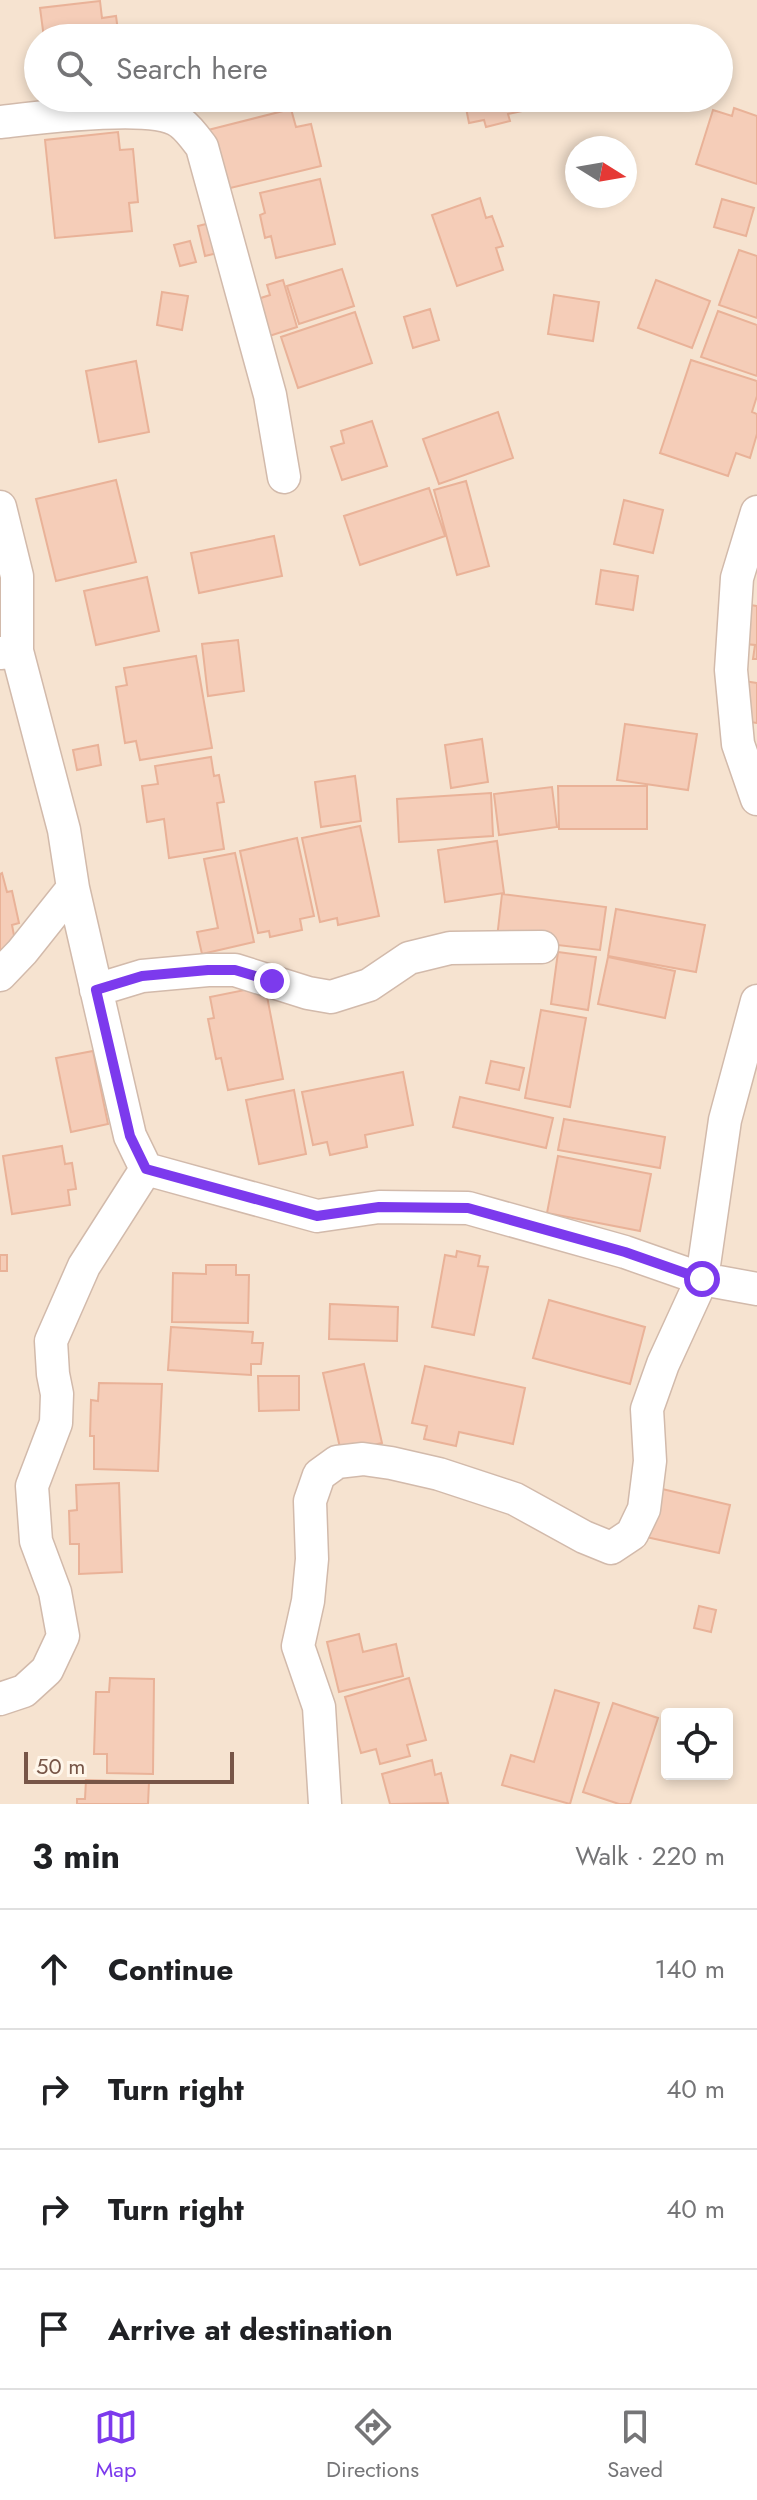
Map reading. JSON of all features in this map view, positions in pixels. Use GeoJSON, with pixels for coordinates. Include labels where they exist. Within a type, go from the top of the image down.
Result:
{"type":"FeatureCollection","features":[{"type":"Feature","properties":{"kind":"street"},"geometry":{"type":"LineString","coordinates":[[0,122],[82,113],[141,112],[180,121],[202,147],[270,395],[284,477]]}},
{"type":"Feature","properties":{"kind":"street"},"geometry":{"type":"LineString","coordinates":[[0,507],[17,576],[9,652],[64,830],[73,888],[130,1136],[146,1169],[317,1216],[379,1207],[468,1208],[625,1252],[702,1279],[757,1289]]}},
{"type":"Feature","properties":{"kind":"street"},"geometry":{"type":"LineString","coordinates":[[757,512],[737,578],[731,670],[738,744],[757,799]]}},
{"type":"Feature","properties":{"kind":"street"},"geometry":{"type":"LineString","coordinates":[[0,975],[73,888]]}},
{"type":"Feature","properties":{"kind":"street"},"geometry":{"type":"LineString","coordinates":[[96,990],[142,976],[235,970],[331,997],[369,985],[409,958],[450,948],[542,947]]}},
{"type":"Feature","properties":{"kind":"street"},"geometry":{"type":"LineString","coordinates":[[325,1804],[319,1707],[298,1646],[311,1573],[313,1525],[310,1501],[319,1475],[337,1462],[363,1459],[391,1463],[439,1474],[515,1499],[584,1537],[611,1548],[632,1534],[644,1509],[650,1461],[647,1409],[663,1364],[702,1279],[725,1120],[757,1001]]}},
{"type":"Feature","properties":{"kind":"street"},"geometry":{"type":"LineString","coordinates":[[0,1699],[24,1691],[47,1670],[63,1636],[55,1592],[36,1541],[32,1486],[56,1423],[57,1394],[51,1341],[84,1266],[146,1169]]}},
{"type":"Feature","properties":{"kind":"shaded area"},"geometry":{"type":"Polygon","coordinates":[[[0,0],[757,0],[757,1804],[0,1804],[0,0]]]}},
{"type":"Feature","properties":{"kind":"building"},"geometry":{"type":"Polygon","coordinates":[[[100,1],[102,18],[116,16],[117,24],[42,24],[40,8],[100,1]]]}},
{"type":"Feature","properties":{"kind":"building"},"geometry":{"type":"Polygon","coordinates":[[[734,108],[757,116],[757,184],[696,164],[712,112],[732,116],[734,108]]]}},
{"type":"Feature","properties":{"kind":"building"},"geometry":{"type":"Polygon","coordinates":[[[279,112],[292,112],[296,127],[311,124],[321,166],[222,190],[208,130],[279,112]]]}},
{"type":"Feature","properties":{"kind":"building"},"geometry":{"type":"Polygon","coordinates":[[[467,112],[518,112],[508,114],[510,121],[486,127],[484,120],[469,123],[467,112]]]}},
{"type":"Feature","properties":{"kind":"building"},"geometry":{"type":"Polygon","coordinates":[[[118,132],[120,150],[133,149],[138,202],[129,203],[132,231],[55,238],[45,140],[118,132]]]}},
{"type":"Feature","properties":{"kind":"building"},"geometry":{"type":"Polygon","coordinates":[[[320,179],[335,244],[276,258],[271,236],[265,238],[260,215],[265,213],[260,193],[320,179]]]}},
{"type":"Feature","properties":{"kind":"building"},"geometry":{"type":"Polygon","coordinates":[[[480,198],[486,218],[492,216],[503,246],[496,248],[503,270],[457,286],[432,215],[480,198]]]}},
{"type":"Feature","properties":{"kind":"building"},"geometry":{"type":"Polygon","coordinates":[[[722,199],[754,208],[746,236],[714,227],[722,199]]]}},
{"type":"Feature","properties":{"kind":"building"},"geometry":{"type":"Polygon","coordinates":[[[222,220],[230,250],[205,256],[198,226],[222,220]]]}},
{"type":"Feature","properties":{"kind":"building"},"geometry":{"type":"Polygon","coordinates":[[[190,241],[196,262],[180,266],[174,245],[190,241]]]}},
{"type":"Feature","properties":{"kind":"building"},"geometry":{"type":"Polygon","coordinates":[[[739,250],[757,256],[757,318],[719,305],[739,250]]]}},
{"type":"Feature","properties":{"kind":"building"},"geometry":{"type":"Polygon","coordinates":[[[342,269],[354,306],[299,324],[287,286],[342,269]]]}},
{"type":"Feature","properties":{"kind":"building"},"geometry":{"type":"Polygon","coordinates":[[[283,280],[297,327],[257,340],[248,302],[270,295],[267,285],[283,280]]]}},
{"type":"Feature","properties":{"kind":"building"},"geometry":{"type":"Polygon","coordinates":[[[656,280],[710,301],[692,348],[638,328],[656,280]]]}},
{"type":"Feature","properties":{"kind":"building"},"geometry":{"type":"Polygon","coordinates":[[[162,292],[188,296],[182,330],[157,325],[162,292]]]}},
{"type":"Feature","properties":{"kind":"building"},"geometry":{"type":"Polygon","coordinates":[[[554,295],[599,302],[593,341],[548,334],[554,295]]]}},
{"type":"Feature","properties":{"kind":"building"},"geometry":{"type":"Polygon","coordinates":[[[430,309],[439,340],[413,348],[404,317],[430,309]]]}},
{"type":"Feature","properties":{"kind":"building"},"geometry":{"type":"Polygon","coordinates":[[[718,311],[757,325],[757,376],[701,357],[718,311]]]}},
{"type":"Feature","properties":{"kind":"building"},"geometry":{"type":"Polygon","coordinates":[[[355,312],[372,363],[298,388],[281,337],[355,312]]]}},
{"type":"Feature","properties":{"kind":"building"},"geometry":{"type":"Polygon","coordinates":[[[691,360],[757,381],[752,412],[757,414],[757,434],[750,458],[736,453],[728,476],[660,453],[691,360]]]}},
{"type":"Feature","properties":{"kind":"building"},"geometry":{"type":"Polygon","coordinates":[[[136,361],[149,432],[99,442],[86,371],[136,361]]]}},
{"type":"Feature","properties":{"kind":"building"},"geometry":{"type":"Polygon","coordinates":[[[498,412],[513,458],[439,484],[423,439],[498,412]]]}},
{"type":"Feature","properties":{"kind":"building"},"geometry":{"type":"Polygon","coordinates":[[[372,421],[387,466],[342,480],[331,447],[344,443],[341,431],[372,421]]]}},
{"type":"Feature","properties":{"kind":"building"},"geometry":{"type":"Polygon","coordinates":[[[116,480],[136,562],[56,581],[36,499],[116,480]]]}},
{"type":"Feature","properties":{"kind":"building"},"geometry":{"type":"Polygon","coordinates":[[[466,481],[489,566],[457,575],[434,490],[466,481]]]}},
{"type":"Feature","properties":{"kind":"building"},"geometry":{"type":"Polygon","coordinates":[[[429,488],[445,536],[360,565],[344,516],[429,488]]]}},
{"type":"Feature","properties":{"kind":"building"},"geometry":{"type":"Polygon","coordinates":[[[624,500],[663,510],[653,553],[614,544],[624,500]]]}},
{"type":"Feature","properties":{"kind":"building"},"geometry":{"type":"Polygon","coordinates":[[[274,536],[282,576],[199,593],[191,553],[274,536]]]}},
{"type":"Feature","properties":{"kind":"building"},"geometry":{"type":"Polygon","coordinates":[[[601,570],[638,576],[633,610],[596,604],[601,570]]]}},
{"type":"Feature","properties":{"kind":"building"},"geometry":{"type":"Polygon","coordinates":[[[147,577],[159,631],[96,645],[84,591],[147,577]]]}},
{"type":"Feature","properties":{"kind":"building"},"geometry":{"type":"Polygon","coordinates":[[[750,605],[757,606],[757,659],[753,659],[755,645],[745,644],[750,605]]]}},
{"type":"Feature","properties":{"kind":"building"},"geometry":{"type":"Polygon","coordinates":[[[238,640],[244,691],[208,696],[202,644],[238,640]]]}},
{"type":"Feature","properties":{"kind":"building"},"geometry":{"type":"Polygon","coordinates":[[[196,656],[212,748],[140,760],[136,741],[125,743],[116,687],[127,685],[124,668],[196,656]]]}},
{"type":"Feature","properties":{"kind":"building"},"geometry":{"type":"Polygon","coordinates":[[[744,681],[757,683],[757,723],[737,720],[744,681]]]}},
{"type":"Feature","properties":{"kind":"building"},"geometry":{"type":"Polygon","coordinates":[[[625,724],[697,734],[688,790],[617,780],[625,724]]]}},
{"type":"Feature","properties":{"kind":"building"},"geometry":{"type":"Polygon","coordinates":[[[482,739],[488,782],[451,788],[445,745],[482,739]]]}},
{"type":"Feature","properties":{"kind":"building"},"geometry":{"type":"Polygon","coordinates":[[[98,745],[101,765],[77,770],[73,750],[98,745]]]}},
{"type":"Feature","properties":{"kind":"building"},"geometry":{"type":"Polygon","coordinates":[[[211,757],[214,776],[219,775],[224,802],[217,803],[224,849],[169,858],[164,819],[147,822],[142,786],[158,784],[155,766],[211,757]]]}},
{"type":"Feature","properties":{"kind":"building"},"geometry":{"type":"Polygon","coordinates":[[[355,776],[361,821],[321,827],[315,782],[355,776]]]}},
{"type":"Feature","properties":{"kind":"building"},"geometry":{"type":"Polygon","coordinates":[[[558,786],[647,786],[647,829],[559,829],[558,786]]]}},
{"type":"Feature","properties":{"kind":"building"},"geometry":{"type":"Polygon","coordinates":[[[552,787],[557,827],[499,835],[494,794],[552,787]]]}},
{"type":"Feature","properties":{"kind":"building"},"geometry":{"type":"Polygon","coordinates":[[[491,793],[493,836],[399,842],[397,799],[491,793]]]}},
{"type":"Feature","properties":{"kind":"building"},"geometry":{"type":"Polygon","coordinates":[[[360,826],[379,916],[338,925],[337,918],[320,922],[302,838],[360,826]]]}},
{"type":"Feature","properties":{"kind":"building"},"geometry":{"type":"Polygon","coordinates":[[[297,838],[314,916],[300,919],[302,930],[270,937],[269,931],[258,933],[240,851],[297,838]]]}},
{"type":"Feature","properties":{"kind":"building"},"geometry":{"type":"Polygon","coordinates":[[[497,841],[504,893],[445,902],[438,850],[497,841]]]}},
{"type":"Feature","properties":{"kind":"building"},"geometry":{"type":"Polygon","coordinates":[[[235,853],[254,942],[202,954],[197,932],[218,928],[204,859],[235,853]]]}},
{"type":"Feature","properties":{"kind":"building"},"geometry":{"type":"Polygon","coordinates":[[[0,874],[7,892],[12,891],[19,923],[12,925],[16,946],[0,950],[0,874]]]}},
{"type":"Feature","properties":{"kind":"building"},"geometry":{"type":"Polygon","coordinates":[[[502,894],[606,907],[600,950],[497,938],[502,894]]]}},
{"type":"Feature","properties":{"kind":"building"},"geometry":{"type":"Polygon","coordinates":[[[616,909],[705,925],[696,972],[608,956],[616,909]]]}},
{"type":"Feature","properties":{"kind":"building"},"geometry":{"type":"Polygon","coordinates":[[[558,952],[596,957],[588,1010],[551,1004],[558,952]]]}},
{"type":"Feature","properties":{"kind":"building"},"geometry":{"type":"Polygon","coordinates":[[[608,957],[675,971],[665,1018],[598,1004],[608,957]]]}},
{"type":"Feature","properties":{"kind":"building"},"geometry":{"type":"Polygon","coordinates":[[[265,986],[283,1079],[228,1090],[221,1058],[216,1059],[208,1019],[214,1018],[210,997],[265,986]]]}},
{"type":"Feature","properties":{"kind":"building"},"geometry":{"type":"Polygon","coordinates":[[[541,1010],[586,1018],[570,1107],[525,1098],[541,1010]]]}},
{"type":"Feature","properties":{"kind":"building"},"geometry":{"type":"Polygon","coordinates":[[[93,1051],[108,1124],[71,1132],[56,1058],[93,1051]]]}},
{"type":"Feature","properties":{"kind":"building"},"geometry":{"type":"Polygon","coordinates":[[[491,1061],[524,1068],[519,1090],[486,1083],[491,1061]]]}},
{"type":"Feature","properties":{"kind":"building"},"geometry":{"type":"Polygon","coordinates":[[[403,1072],[413,1125],[365,1135],[367,1147],[330,1155],[327,1142],[313,1145],[302,1092],[403,1072]]]}},
{"type":"Feature","properties":{"kind":"building"},"geometry":{"type":"Polygon","coordinates":[[[294,1090],[306,1154],[259,1164],[246,1100],[294,1090]]]}},
{"type":"Feature","properties":{"kind":"building"},"geometry":{"type":"Polygon","coordinates":[[[460,1097],[553,1118],[546,1148],[453,1127],[460,1097]]]}},
{"type":"Feature","properties":{"kind":"building"},"geometry":{"type":"Polygon","coordinates":[[[564,1119],[665,1137],[660,1168],[558,1150],[564,1119]]]}},
{"type":"Feature","properties":{"kind":"building"},"geometry":{"type":"Polygon","coordinates":[[[62,1146],[65,1164],[72,1163],[76,1189],[68,1190],[70,1205],[12,1214],[3,1156],[62,1146]]]}},
{"type":"Feature","properties":{"kind":"building"},"geometry":{"type":"Polygon","coordinates":[[[558,1156],[651,1174],[640,1231],[547,1213],[558,1156]]]}},
{"type":"Feature","properties":{"kind":"building"},"geometry":{"type":"Polygon","coordinates":[[[457,1251],[480,1256],[478,1266],[488,1267],[474,1335],[432,1327],[445,1255],[456,1257],[457,1251]]]}},
{"type":"Feature","properties":{"kind":"building"},"geometry":{"type":"Polygon","coordinates":[[[0,1255],[7,1255],[7,1271],[0,1271],[0,1255]]]}},
{"type":"Feature","properties":{"kind":"building"},"geometry":{"type":"Polygon","coordinates":[[[206,1265],[236,1265],[236,1275],[249,1275],[248,1323],[172,1322],[173,1273],[206,1274],[206,1265]]]}},
{"type":"Feature","properties":{"kind":"building"},"geometry":{"type":"Polygon","coordinates":[[[549,1300],[645,1327],[630,1384],[533,1358],[549,1300]]]}},
{"type":"Feature","properties":{"kind":"building"},"geometry":{"type":"Polygon","coordinates":[[[330,1304],[398,1307],[397,1341],[329,1339],[330,1304]]]}},
{"type":"Feature","properties":{"kind":"building"},"geometry":{"type":"Polygon","coordinates":[[[171,1327],[253,1332],[252,1343],[263,1343],[261,1364],[251,1364],[251,1375],[168,1370],[171,1327]]]}},
{"type":"Feature","properties":{"kind":"building"},"geometry":{"type":"Polygon","coordinates":[[[364,1364],[382,1443],[341,1452],[323,1373],[364,1364]]]}},
{"type":"Feature","properties":{"kind":"building"},"geometry":{"type":"Polygon","coordinates":[[[425,1366],[525,1388],[513,1444],[459,1432],[456,1446],[424,1439],[427,1426],[412,1423],[425,1366]]]}},
{"type":"Feature","properties":{"kind":"building"},"geometry":{"type":"Polygon","coordinates":[[[258,1376],[299,1376],[299,1410],[259,1411],[258,1376]]]}},
{"type":"Feature","properties":{"kind":"building"},"geometry":{"type":"Polygon","coordinates":[[[99,1383],[162,1384],[158,1471],[94,1469],[94,1436],[90,1436],[91,1400],[98,1401],[99,1383]]]}},
{"type":"Feature","properties":{"kind":"building"},"geometry":{"type":"Polygon","coordinates":[[[119,1483],[122,1572],[79,1574],[79,1544],[70,1544],[69,1511],[77,1510],[76,1485],[119,1483]]]}},
{"type":"Feature","properties":{"kind":"building"},"geometry":{"type":"Polygon","coordinates":[[[658,1488],[730,1505],[719,1553],[646,1537],[658,1488]]]}},
{"type":"Feature","properties":{"kind":"building"},"geometry":{"type":"Polygon","coordinates":[[[699,1606],[716,1610],[711,1632],[694,1628],[699,1606]]]}},
{"type":"Feature","properties":{"kind":"building"},"geometry":{"type":"Polygon","coordinates":[[[359,1634],[363,1652],[396,1644],[403,1676],[339,1692],[327,1642],[359,1634]]]}},
{"type":"Feature","properties":{"kind":"building"},"geometry":{"type":"Polygon","coordinates":[[[110,1678],[154,1679],[153,1774],[107,1773],[107,1754],[94,1754],[96,1692],[109,1692],[110,1678]]]}},
{"type":"Feature","properties":{"kind":"building"},"geometry":{"type":"Polygon","coordinates":[[[409,1678],[426,1740],[407,1745],[410,1756],[380,1764],[376,1749],[361,1753],[345,1697],[409,1678]]]}},
{"type":"Feature","properties":{"kind":"building"},"geometry":{"type":"Polygon","coordinates":[[[555,1690],[599,1703],[570,1804],[502,1785],[511,1755],[534,1762],[555,1690]]]}},
{"type":"Feature","properties":{"kind":"building"},"geometry":{"type":"Polygon","coordinates":[[[613,1703],[658,1718],[630,1804],[619,1804],[583,1792],[613,1703]]]}},
{"type":"Feature","properties":{"kind":"building"},"geometry":{"type":"Polygon","coordinates":[[[432,1760],[435,1775],[441,1773],[448,1803],[390,1804],[382,1774],[432,1760]]]}},
{"type":"Feature","properties":{"kind":"building"},"geometry":{"type":"Polygon","coordinates":[[[86,1780],[149,1782],[148,1804],[77,1804],[77,1799],[85,1799],[86,1780]]]}},
{"type":"Feature","properties":{"kind":"route"},"geometry":{"type":"LineString","coordinates":[[272,981],[235,970],[208,970],[142,976],[96,990],[130,1136],[146,1169],[317,1216],[379,1207],[468,1208],[625,1252],[702,1279]]}}]}
